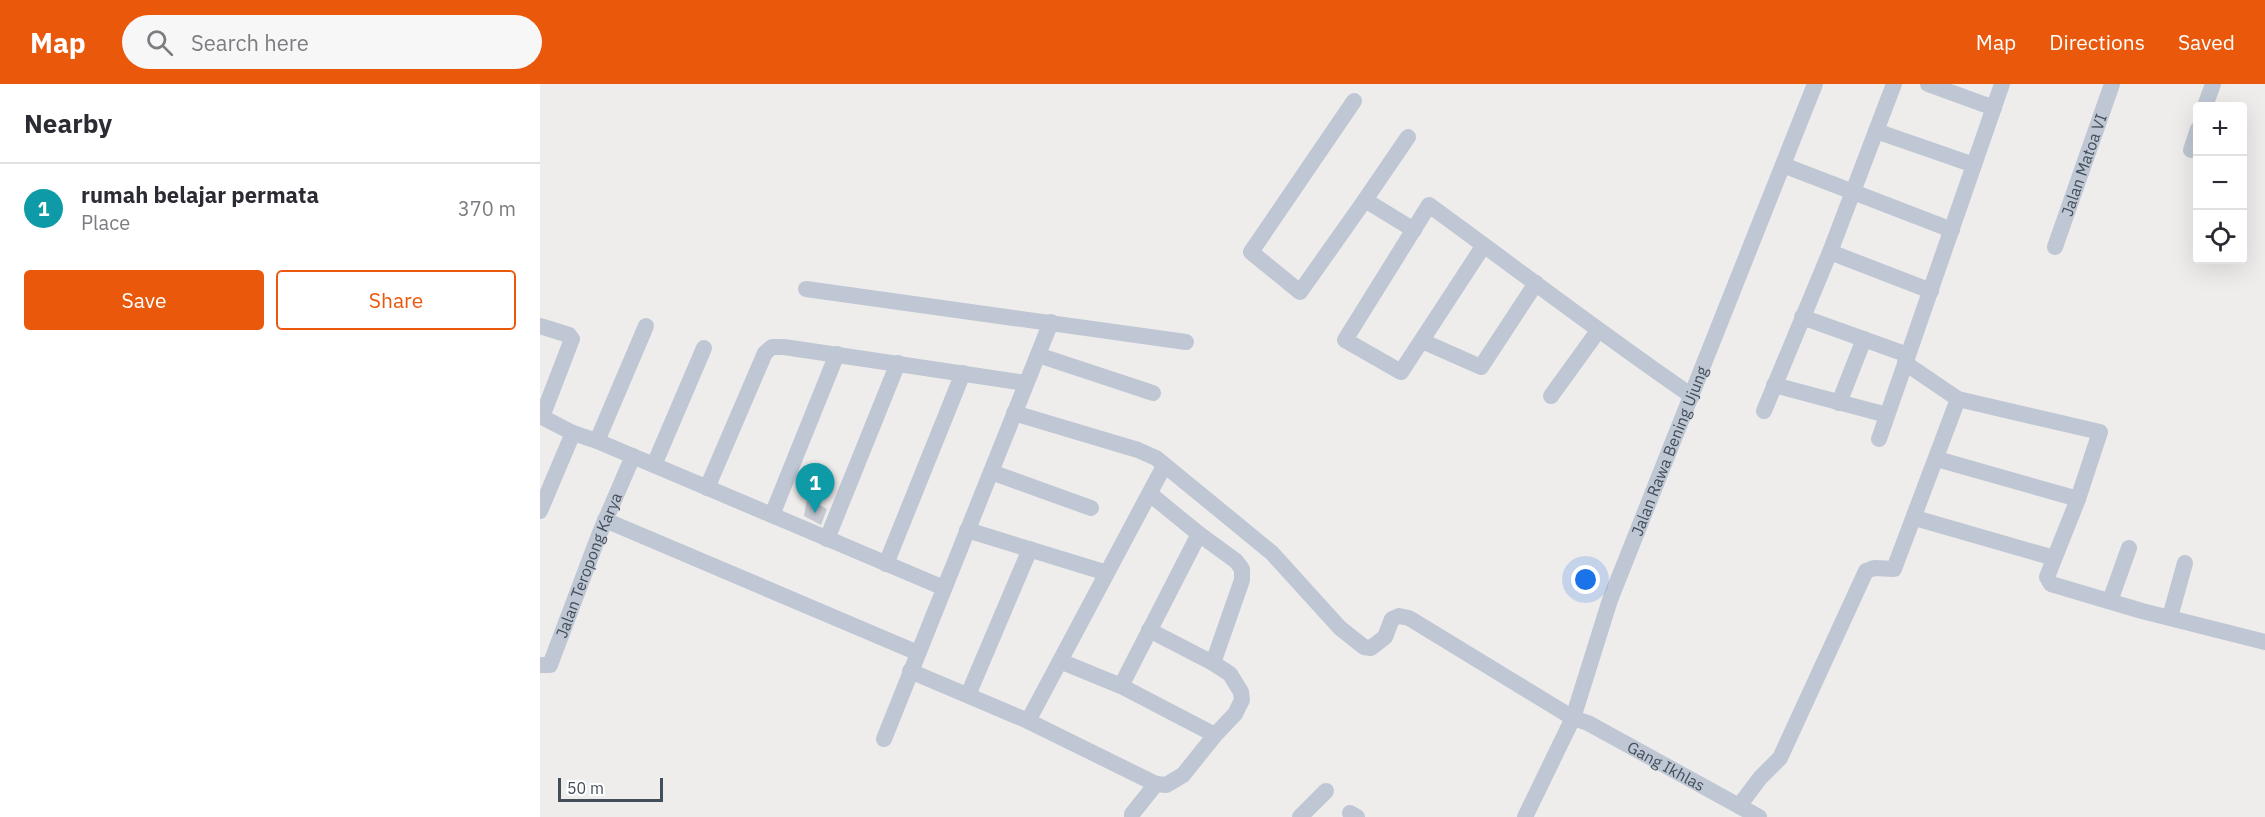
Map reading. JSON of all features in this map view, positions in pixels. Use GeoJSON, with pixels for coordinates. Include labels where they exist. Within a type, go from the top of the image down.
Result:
{"type":"FeatureCollection","features":[{"type":"Feature","properties":{"kind":"street","name":"Jalan Rawa Bening Ujung"},"geometry":{"type":"LineString","coordinates":[[1525,817],[1573,718],[1610,600],[1815,84]]}},
{"type":"Feature","properties":{"kind":"street"},"geometry":{"type":"LineString","coordinates":[[1764,411],[1830,252],[1894,84]]}},
{"type":"Feature","properties":{"kind":"street"},"geometry":{"type":"LineString","coordinates":[[1879,439],[2002,84]]}},
{"type":"Feature","properties":{"kind":"street","name":"Jalan Matoa VI"},"geometry":{"type":"LineString","coordinates":[[2055,247],[2112,84]]}},
{"type":"Feature","properties":{"kind":"street"},"geometry":{"type":"LineString","coordinates":[[2206,102],[2213,84]]}},
{"type":"Feature","properties":{"kind":"street"},"geometry":{"type":"LineString","coordinates":[[1931,85],[1994,108]]}},
{"type":"Feature","properties":{"kind":"street"},"geometry":{"type":"LineString","coordinates":[[1354,101],[1251,252],[1300,292],[1408,137]]}},
{"type":"Feature","properties":{"kind":"street"},"geometry":{"type":"LineString","coordinates":[[1876,131],[1974,165]]}},
{"type":"Feature","properties":{"kind":"street"},"geometry":{"type":"LineString","coordinates":[[2191,150],[2193,144]]}},
{"type":"Feature","properties":{"kind":"street"},"geometry":{"type":"LineString","coordinates":[[1783,165],[1952,230]]}},
{"type":"Feature","properties":{"kind":"street"},"geometry":{"type":"LineString","coordinates":[[1365,200],[1414,230]]}},
{"type":"Feature","properties":{"kind":"street"},"geometry":{"type":"LineString","coordinates":[[1484,245],[1401,372],[1346,340],[1429,205],[1484,245],[1536,283],[1598,332],[1692,396]]}},
{"type":"Feature","properties":{"kind":"street"},"geometry":{"type":"LineString","coordinates":[[1830,252],[1930,291]]}},
{"type":"Feature","properties":{"kind":"street"},"geometry":{"type":"LineString","coordinates":[[1422,341],[1481,367],[1536,283]]}},
{"type":"Feature","properties":{"kind":"street"},"geometry":{"type":"LineString","coordinates":[[806,289],[1186,342]]}},
{"type":"Feature","properties":{"kind":"street"},"geometry":{"type":"LineString","coordinates":[[1802,316],[1864,339],[1906,359],[1958,399],[2099,430],[2100,434],[2078,499],[2047,578],[2050,584],[2265,642]]}},
{"type":"Feature","properties":{"kind":"street"},"geometry":{"type":"LineString","coordinates":[[884,739],[1051,322]]}},
{"type":"Feature","properties":{"kind":"street"},"geometry":{"type":"LineString","coordinates":[[540,326],[569,335],[572,339],[546,392],[541,417],[573,433],[633,456],[944,588]]}},
{"type":"Feature","properties":{"kind":"street"},"geometry":{"type":"LineString","coordinates":[[597,441],[646,326]]}},
{"type":"Feature","properties":{"kind":"street"},"geometry":{"type":"LineString","coordinates":[[1551,396],[1598,332]]}},
{"type":"Feature","properties":{"kind":"street"},"geometry":{"type":"LineString","coordinates":[[1839,403],[1864,339]]}},
{"type":"Feature","properties":{"kind":"street"},"geometry":{"type":"LineString","coordinates":[[707,488],[765,353],[772,347],[837,354],[1026,383]]}},
{"type":"Feature","properties":{"kind":"street"},"geometry":{"type":"LineString","coordinates":[[654,465],[704,348]]}},
{"type":"Feature","properties":{"kind":"street"},"geometry":{"type":"LineString","coordinates":[[772,515],[837,354]]}},
{"type":"Feature","properties":{"kind":"street"},"geometry":{"type":"LineString","coordinates":[[1038,355],[1153,393]]}},
{"type":"Feature","properties":{"kind":"street"},"geometry":{"type":"LineString","coordinates":[[827,539],[898,363]]}},
{"type":"Feature","properties":{"kind":"street"},"geometry":{"type":"LineString","coordinates":[[886,564],[963,374]]}},
{"type":"Feature","properties":{"kind":"street"},"geometry":{"type":"LineString","coordinates":[[1774,385],[1887,415]]}},
{"type":"Feature","properties":{"kind":"street"},"geometry":{"type":"LineString","coordinates":[[1739,806],[1760,778],[1780,758],[1866,572],[1874,568],[1894,569],[1958,399]]}},
{"type":"Feature","properties":{"kind":"street"},"geometry":{"type":"LineString","coordinates":[[1014,413],[1138,450],[1156,458],[1164,466],[1028,720]]}},
{"type":"Feature","properties":{"kind":"street"},"geometry":{"type":"LineString","coordinates":[[540,511],[573,433]]}},
{"type":"Feature","properties":{"kind":"street","name":"Jalan Teropong Karya"},"geometry":{"type":"LineString","coordinates":[[540,665],[550,665],[605,520],[633,456]]}},
{"type":"Feature","properties":{"kind":"street"},"geometry":{"type":"LineString","coordinates":[[1937,459],[2078,499]]}},
{"type":"Feature","properties":{"kind":"street","name":"Gang Ikhlas"},"geometry":{"type":"LineString","coordinates":[[1164,466],[1272,553],[1340,628],[1364,647],[1371,648],[1385,637],[1392,619],[1399,616],[1409,618],[1573,718],[1588,723],[1759,817]]}},
{"type":"Feature","properties":{"kind":"street"},"geometry":{"type":"LineString","coordinates":[[991,472],[1091,507]]}},
{"type":"Feature","properties":{"kind":"street"},"geometry":{"type":"LineString","coordinates":[[1150,494],[1236,561],[1242,569],[1242,580],[1213,663]]}},
{"type":"Feature","properties":{"kind":"street"},"geometry":{"type":"LineString","coordinates":[[1915,518],[2054,558]]}},
{"type":"Feature","properties":{"kind":"street"},"geometry":{"type":"LineString","coordinates":[[605,520],[918,653]]}},
{"type":"Feature","properties":{"kind":"street"},"geometry":{"type":"LineString","coordinates":[[967,530],[1107,573]]}},
{"type":"Feature","properties":{"kind":"street"},"geometry":{"type":"LineString","coordinates":[[1121,686],[1199,534]]}},
{"type":"Feature","properties":{"kind":"street"},"geometry":{"type":"LineString","coordinates":[[2110,601],[2129,548]]}},
{"type":"Feature","properties":{"kind":"street"},"geometry":{"type":"LineString","coordinates":[[968,696],[1030,549]]}},
{"type":"Feature","properties":{"kind":"street"},"geometry":{"type":"LineString","coordinates":[[2170,617],[2185,563]]}},
{"type":"Feature","properties":{"kind":"street"},"geometry":{"type":"LineString","coordinates":[[910,671],[1028,720],[1156,784],[1166,785],[1183,776],[1215,735],[1235,714],[1242,700],[1241,692],[1230,675],[1213,663],[1149,630]]}},
{"type":"Feature","properties":{"kind":"street"},"geometry":{"type":"LineString","coordinates":[[1060,661],[1121,686],[1215,735]]}},
{"type":"Feature","properties":{"kind":"street"},"geometry":{"type":"LineString","coordinates":[[1132,817],[1156,784]]}},
{"type":"Feature","properties":{"kind":"street"},"geometry":{"type":"LineString","coordinates":[[1300,817],[1326,791]]}},
{"type":"Feature","properties":{"kind":"building"},"geometry":{"type":"Polygon","coordinates":[[[807,498],[827,509],[821,525],[804,516],[807,498]]]}},
{"type":"Feature","properties":{"kind":"place","name":"rumah belajar permata"},"geometry":{"type":"Point","coordinates":[815,513]}}]}
